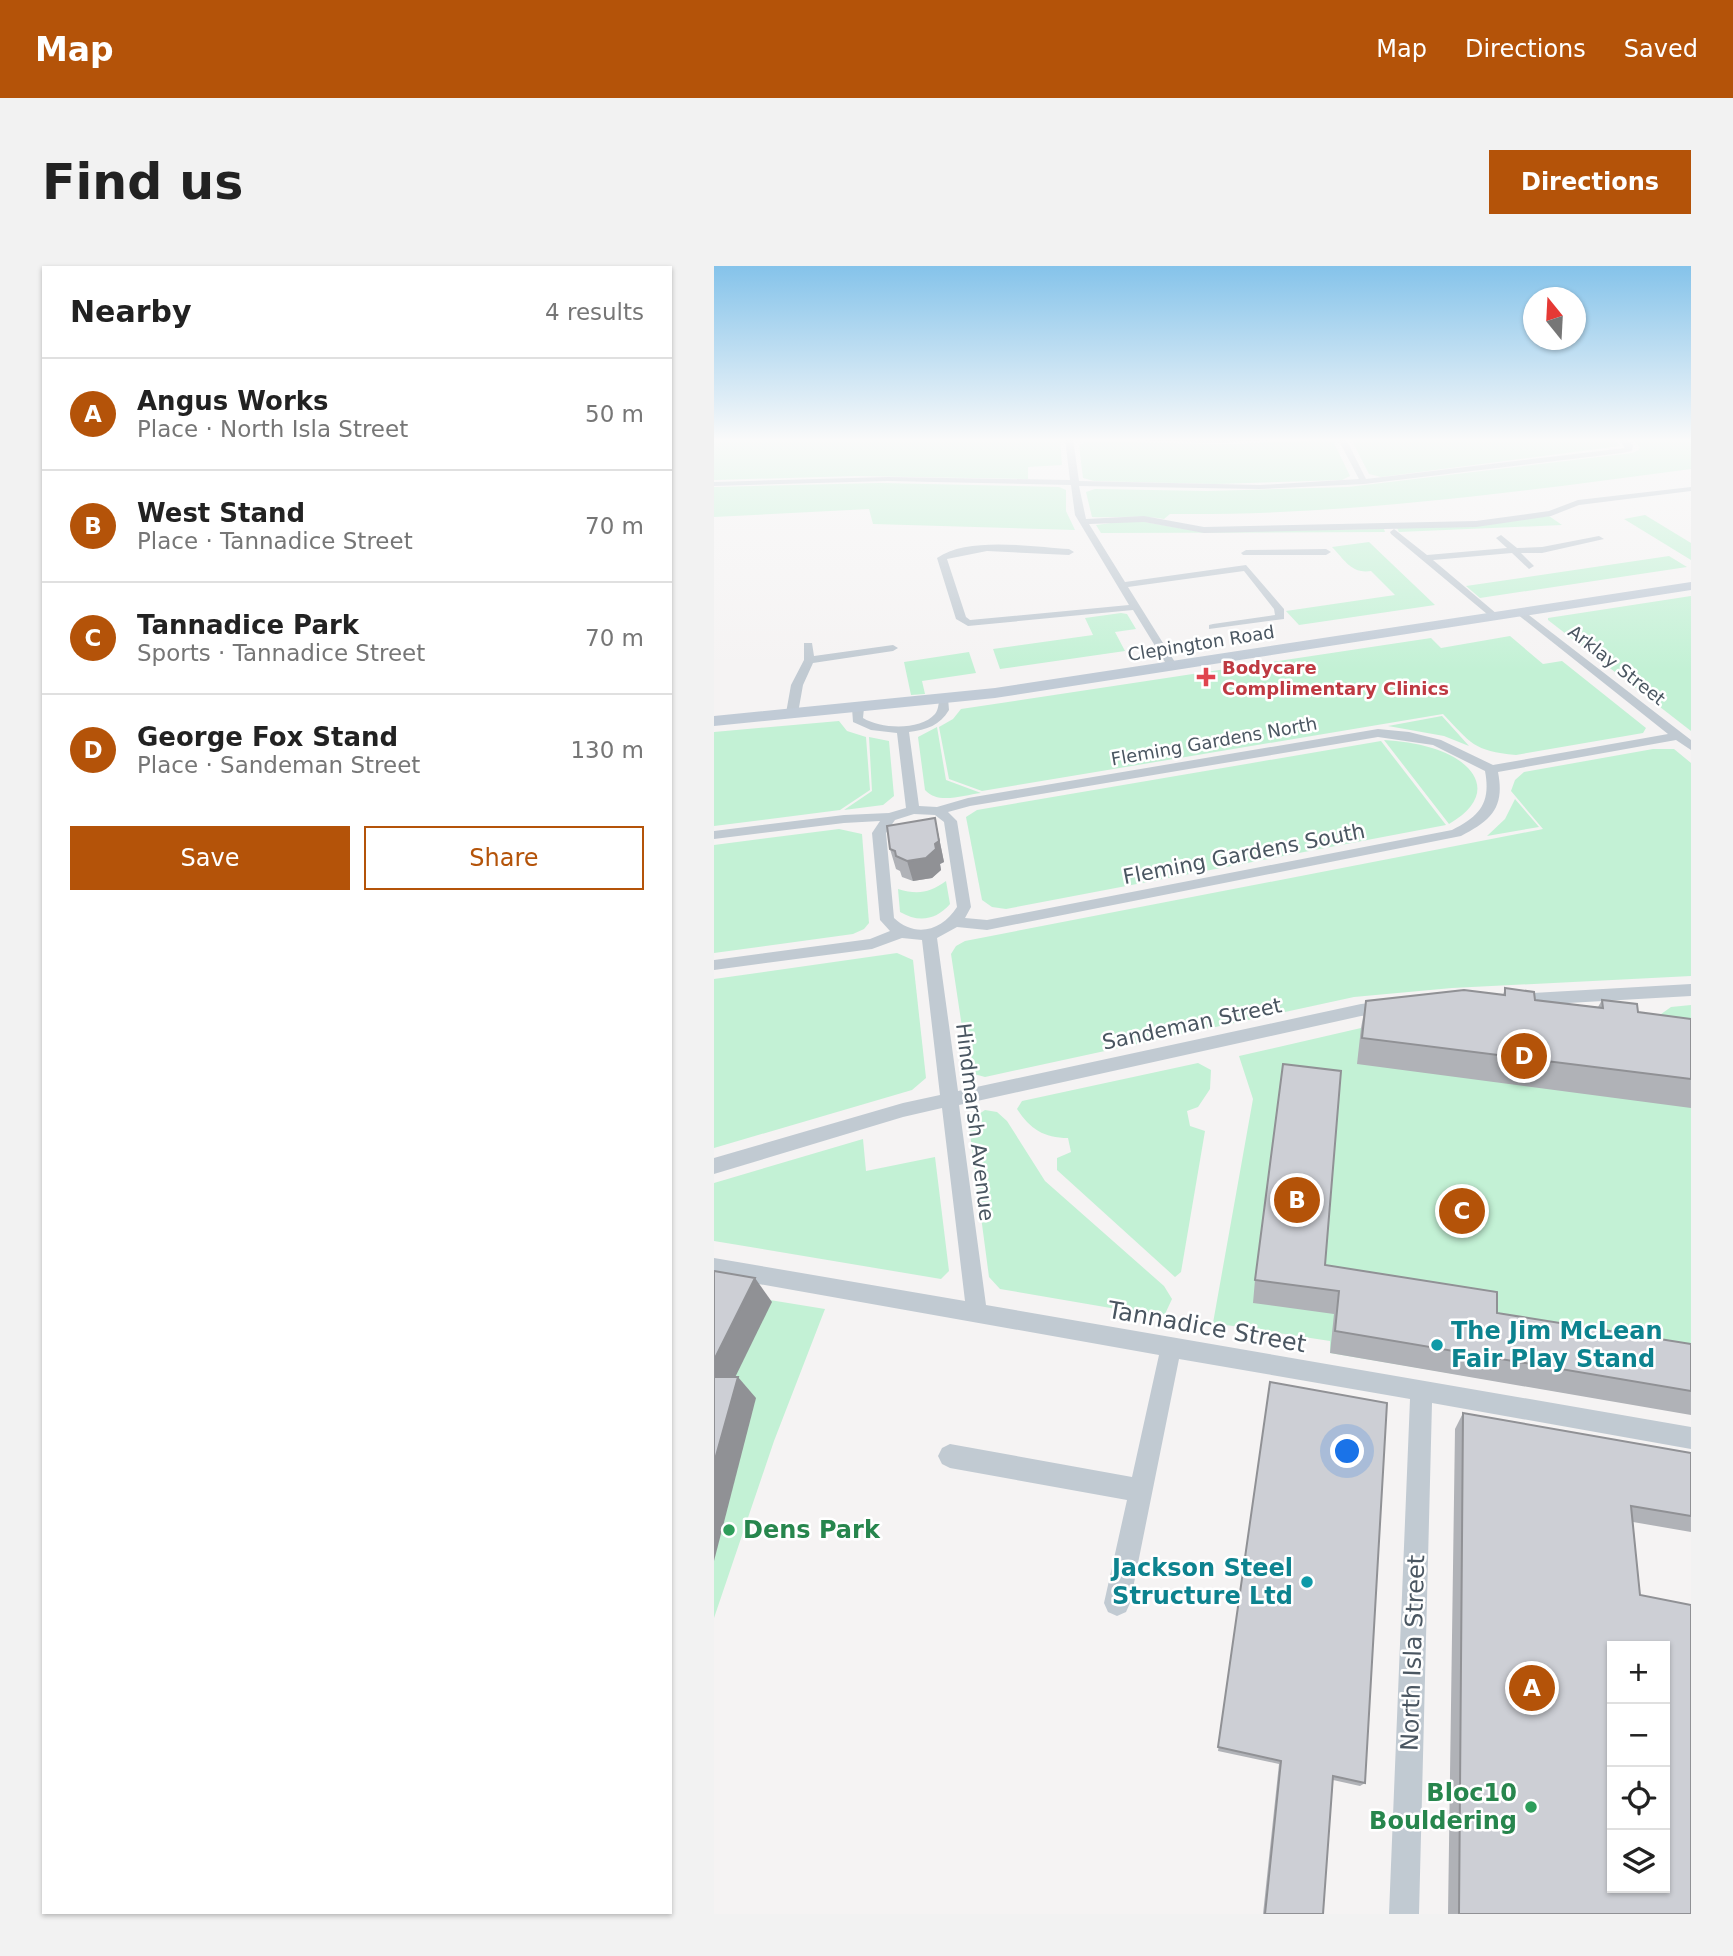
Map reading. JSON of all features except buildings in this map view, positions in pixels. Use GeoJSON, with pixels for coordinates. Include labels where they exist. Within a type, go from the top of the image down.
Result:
{"type":"FeatureCollection","features":[{"type":"Feature","properties":{"kind":"street"},"geometry":{"type":"LineString","coordinates":[[1080,516],[1172,667]]}},
{"type":"Feature","properties":{"kind":"street"},"geometry":{"type":"LineString","coordinates":[[1083,522],[1144,519],[1204,530],[1476,524],[1531,516]]}},
{"type":"Feature","properties":{"kind":"street"},"geometry":{"type":"LineString","coordinates":[[1394,532],[1493,616]]}},
{"type":"Feature","properties":{"kind":"street"},"geometry":{"type":"LineString","coordinates":[[1501,538],[1514,550],[1516,556],[1529,566]]}},
{"type":"Feature","properties":{"kind":"street"},"geometry":{"type":"LineString","coordinates":[[1425,558],[1542,550],[1599,539]]}},
{"type":"Feature","properties":{"kind":"street"},"geometry":{"type":"LineString","coordinates":[[1213,628],[1280,617],[1279,609],[1245,568],[1243,540]]}},
{"type":"Feature","properties":{"kind":"street"},"geometry":{"type":"LineString","coordinates":[[1069,552],[1026,556],[990,550],[959,552],[942,558],[961,619],[968,623],[1059,612],[1091,613],[1135,607]]}},
{"type":"Feature","properties":{"kind":"street"},"geometry":{"type":"LineString","coordinates":[[1246,554],[1325,552]]}},
{"type":"Feature","properties":{"kind":"street"},"geometry":{"type":"LineString","coordinates":[[1121,584],[1245,568]]}},
{"type":"Feature","properties":{"kind":"street","name":"Clepington Road"},"geometry":{"type":"LineString","coordinates":[[714,721],[944,700],[1691,586]]}},
{"type":"Feature","properties":{"kind":"street","name":"Arklay Street"},"geometry":{"type":"LineString","coordinates":[[1521,612],[1687,742]]}},
{"type":"Feature","properties":{"kind":"street"},"geometry":{"type":"LineString","coordinates":[[792,713],[797,685],[809,660],[808,645]]}},
{"type":"Feature","properties":{"kind":"street"},"geometry":{"type":"LineString","coordinates":[[809,660],[893,648]]}},
{"type":"Feature","properties":{"kind":"street"},"geometry":{"type":"LineString","coordinates":[[858,708],[857,719],[862,724],[876,729],[903,730],[928,723],[938,717],[943,712],[944,700]]}},
{"type":"Feature","properties":{"kind":"street"},"geometry":{"type":"LineString","coordinates":[[903,730],[913,810]]}},
{"type":"Feature","properties":{"kind":"street","name":"Fleming Gardens North"},"geometry":{"type":"LineString","coordinates":[[938,811],[968,802],[1378,733],[1407,734],[1440,741],[1491,769]]}},
{"type":"Feature","properties":{"kind":"street"},"geometry":{"type":"LineString","coordinates":[[1491,769],[1687,742]]}},
{"type":"Feature","properties":{"kind":"street","name":"Fleming Gardens South"},"geometry":{"type":"LineString","coordinates":[[955,922],[987,925],[1456,833],[1479,822],[1492,806],[1496,789],[1491,769]]}},
{"type":"Feature","properties":{"kind":"street"},"geometry":{"type":"LineString","coordinates":[[714,835],[844,819],[890,817],[913,810],[938,811],[950,821],[964,907],[955,922],[929,936],[901,933],[872,944],[714,965]]}},
{"type":"Feature","properties":{"kind":"street"},"geometry":{"type":"LineString","coordinates":[[890,817],[879,833],[884,889],[887,920],[901,933]]}},
{"type":"Feature","properties":{"kind":"street","name":"Hindmarsh Avenue"},"geometry":{"type":"LineString","coordinates":[[929,936],[977,1313]]}},
{"type":"Feature","properties":{"kind":"street"},"geometry":{"type":"LineString","coordinates":[[1494,1000],[1691,990]]}},
{"type":"Feature","properties":{"kind":"street","name":"Sandeman Street"},"geometry":{"type":"LineString","coordinates":[[714,1166],[903,1110],[1361,1010],[1401,1006]]}},
{"type":"Feature","properties":{"kind":"street","name":"Tannadice Street"},"geometry":{"type":"LineString","coordinates":[[714,1267],[1691,1438]]}},
{"type":"Feature","properties":{"kind":"street"},"geometry":{"type":"LineString","coordinates":[[1117,1603],[1171,1346]]}},
{"type":"Feature","properties":{"kind":"street","name":"North Isla Street"},"geometry":{"type":"LineString","coordinates":[[1404,1914],[1421,1391]]}},
{"type":"Feature","properties":{"kind":"street"},"geometry":{"type":"LineString","coordinates":[[950,1455],[1141,1490]]}},
{"type":"Feature","properties":{"kind":"green space"},"geometry":{"type":"Polygon","coordinates":[[[871,516],[1068,516],[1075,530],[873,524],[871,516]]]}},
{"type":"Feature","properties":{"kind":"green space"},"geometry":{"type":"Polygon","coordinates":[[[1092,516],[1168,516],[1164,519],[1092,516]]]}},
{"type":"Feature","properties":{"kind":"green space"},"geometry":{"type":"Polygon","coordinates":[[[1549,516],[1562,525],[1399,532],[1397,528],[1549,516]]]}},
{"type":"Feature","properties":{"kind":"green space"},"geometry":{"type":"Polygon","coordinates":[[[1646,516],[1691,543],[1691,560],[1624,519],[1646,516]]]}},
{"type":"Feature","properties":{"kind":"green space"},"geometry":{"type":"Polygon","coordinates":[[[1134,520],[1201,532],[1384,529],[1385,532],[1101,533],[1096,525],[1134,520]]]}},
{"type":"Feature","properties":{"kind":"green space"},"geometry":{"type":"Polygon","coordinates":[[[1369,542],[1435,605],[1299,625],[1286,611],[1395,595],[1371,571],[1353,568],[1332,547],[1369,542]]]}},
{"type":"Feature","properties":{"kind":"green space"},"geometry":{"type":"Polygon","coordinates":[[[1669,556],[1687,567],[1480,598],[1466,586],[1669,556]]]}},
{"type":"Feature","properties":{"kind":"green space"},"geometry":{"type":"Polygon","coordinates":[[[1691,596],[1691,731],[1548,620],[1548,618],[1691,596]]]}},
{"type":"Feature","properties":{"kind":"green space"},"geometry":{"type":"Polygon","coordinates":[[[1127,614],[1136,629],[1115,632],[1125,651],[1000,669],[993,649],[1093,635],[1085,618],[1127,614]]]}},
{"type":"Feature","properties":{"kind":"green space"},"geometry":{"type":"Polygon","coordinates":[[[1510,636],[1543,664],[1562,661],[1646,728],[1643,733],[1516,755],[1481,748],[1443,714],[982,791],[949,779],[939,727],[953,719],[961,709],[1431,638],[1441,648],[1510,636]]]}},
{"type":"Feature","properties":{"kind":"green space"},"geometry":{"type":"Polygon","coordinates":[[[969,652],[976,673],[922,681],[925,694],[911,695],[904,662],[969,652]]]}},
{"type":"Feature","properties":{"kind":"green space"},"geometry":{"type":"Polygon","coordinates":[[[1442,716],[1469,746],[1444,736],[1388,726],[1442,716]]]}},
{"type":"Feature","properties":{"kind":"green space"},"geometry":{"type":"Polygon","coordinates":[[[839,721],[847,731],[866,737],[870,790],[840,810],[714,826],[714,732],[839,721]]]}},
{"type":"Feature","properties":{"kind":"green space"},"geometry":{"type":"Polygon","coordinates":[[[937,727],[946,780],[981,793],[944,798],[930,795],[925,790],[918,737],[937,727]]]}},
{"type":"Feature","properties":{"kind":"green space"},"geometry":{"type":"Polygon","coordinates":[[[869,737],[889,741],[894,796],[883,805],[844,810],[872,791],[869,737]]]}},
{"type":"Feature","properties":{"kind":"green space"},"geometry":{"type":"Polygon","coordinates":[[[1384,740],[1426,746],[1461,762],[1471,771],[1476,781],[1477,791],[1473,802],[1449,824],[1384,740]]]}},
{"type":"Feature","properties":{"kind":"green space"},"geometry":{"type":"Polygon","coordinates":[[[1381,741],[1446,825],[1006,909],[992,907],[982,900],[966,817],[977,810],[1381,741]]]}},
{"type":"Feature","properties":{"kind":"green space"},"geometry":{"type":"Polygon","coordinates":[[[1653,749],[1674,749],[1691,763],[1691,976],[1452,988],[1354,997],[985,1077],[974,1074],[968,1067],[951,954],[956,946],[965,941],[1543,829],[1511,791],[1515,780],[1524,772],[1653,749]]]}},
{"type":"Feature","properties":{"kind":"green space"},"geometry":{"type":"Polygon","coordinates":[[[1515,799],[1539,827],[1487,836],[1505,819],[1515,799]]]}},
{"type":"Feature","properties":{"kind":"green space"},"geometry":{"type":"Polygon","coordinates":[[[839,829],[862,834],[869,923],[864,929],[853,934],[714,953],[714,845],[839,829]]]}},
{"type":"Feature","properties":{"kind":"green space"},"geometry":{"type":"Polygon","coordinates":[[[946,881],[950,904],[939,914],[920,919],[900,912],[898,889],[923,892],[946,881]]]}},
{"type":"Feature","properties":{"kind":"green space"},"geometry":{"type":"Polygon","coordinates":[[[897,953],[913,960],[926,1078],[912,1090],[714,1148],[714,979],[897,953]]]}},
{"type":"Feature","properties":{"kind":"green space"},"geometry":{"type":"Polygon","coordinates":[[[1691,1005],[1691,1414],[1330,1353],[1330,1341],[1213,1323],[1253,1099],[1239,1056],[1361,1028],[1626,1039],[1671,1007],[1691,1005]]]}},
{"type":"Feature","properties":{"kind":"green space"},"geometry":{"type":"Polygon","coordinates":[[[1198,1063],[1211,1070],[1210,1089],[1198,1107],[1187,1111],[1190,1126],[1205,1131],[1181,1272],[1175,1277],[1057,1170],[1057,1158],[1071,1152],[1068,1138],[1038,1131],[1017,1109],[1022,1101],[1198,1063]]]}},
{"type":"Feature","properties":{"kind":"green space"},"geometry":{"type":"Polygon","coordinates":[[[985,1110],[997,1112],[1007,1121],[1045,1181],[1164,1286],[1172,1299],[1165,1314],[1134,1312],[1000,1289],[989,1277],[969,1126],[973,1118],[985,1110]]]}},
{"type":"Feature","properties":{"kind":"green space"},"geometry":{"type":"Polygon","coordinates":[[[863,1139],[866,1171],[935,1157],[949,1271],[941,1279],[714,1241],[714,1183],[863,1139]]]}},
{"type":"Feature","properties":{"kind":"green space","name":"Dens Park"},"geometry":{"type":"Polygon","coordinates":[[[714,1291],[825,1309],[774,1441],[714,1618],[714,1291]]]}},
{"type":"Feature","properties":{"kind":"place","name":"Bodycare Complimentary Clinics"},"geometry":{"type":"Point","coordinates":[1206,677]}},
{"type":"Feature","properties":{"kind":"place","name":"George Fox Stand"},"geometry":{"type":"Point","coordinates":[1524,1056]}},
{"type":"Feature","properties":{"kind":"place","name":"West Stand"},"geometry":{"type":"Point","coordinates":[1297,1200]}},
{"type":"Feature","properties":{"kind":"place","name":"Tannadice Park"},"geometry":{"type":"Point","coordinates":[1462,1211]}},
{"type":"Feature","properties":{"kind":"place","name":"The Jim McLean Fair Play Stand"},"geometry":{"type":"Point","coordinates":[1437,1345]}},
{"type":"Feature","properties":{"kind":"place","name":"Dens Park"},"geometry":{"type":"Point","coordinates":[729,1530]}},
{"type":"Feature","properties":{"kind":"place","name":"Jackson Steel Structure Ltd"},"geometry":{"type":"Point","coordinates":[1307,1582]}},
{"type":"Feature","properties":{"kind":"place","name":"Angus Works"},"geometry":{"type":"Point","coordinates":[1532,1688]}},
{"type":"Feature","properties":{"kind":"place","name":"Bloc10 Bouldering"},"geometry":{"type":"Point","coordinates":[1531,1807]}}]}
